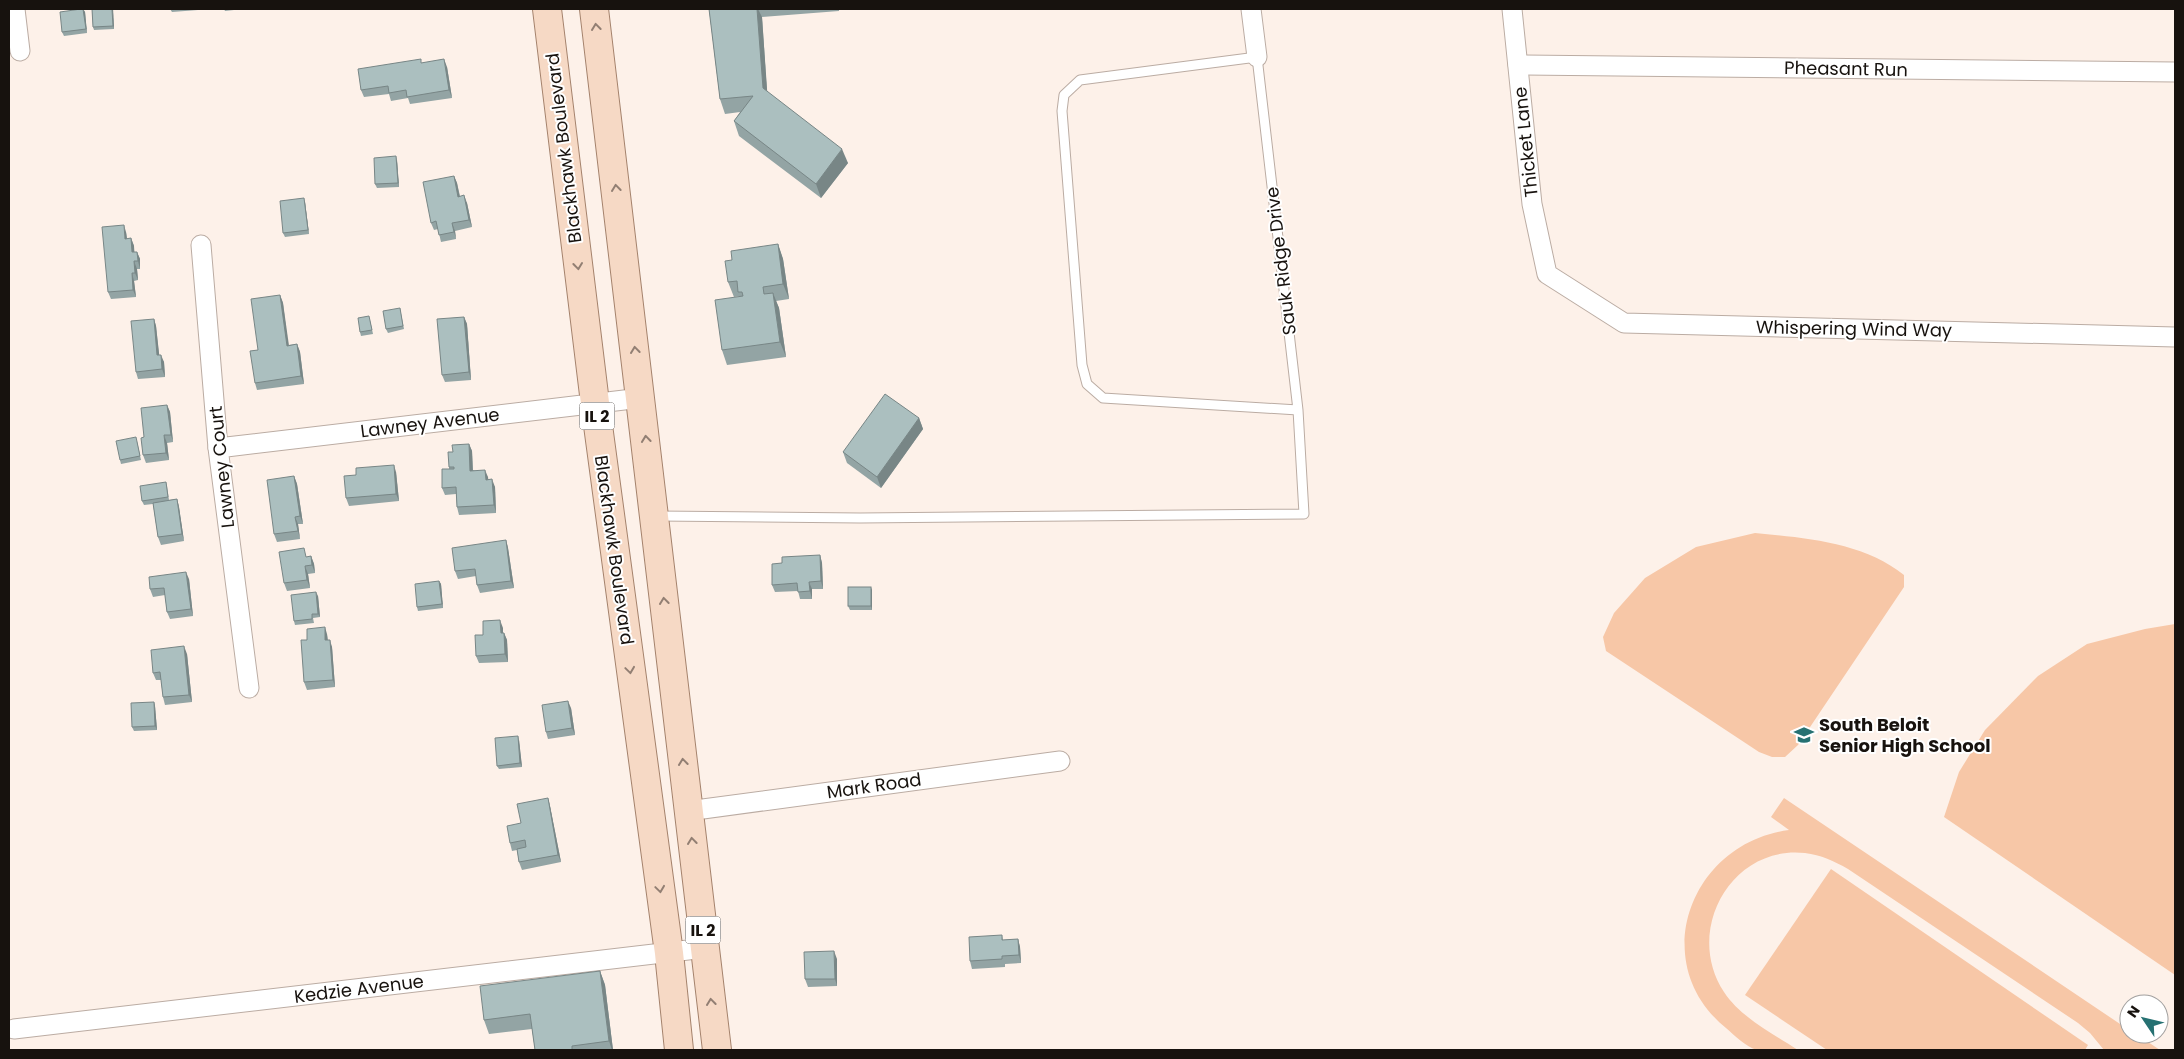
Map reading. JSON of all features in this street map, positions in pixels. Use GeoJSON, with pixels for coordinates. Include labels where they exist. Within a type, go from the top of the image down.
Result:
{"type":"FeatureCollection","features":[{"type":"Feature","properties":{"kind":"main road","name":"Blackhawk Boulevard"},"geometry":{"type":"LineString","coordinates":[[547,9],[595,403],[669,953]]}},
{"type":"Feature","properties":{"kind":"main road","name":"IL 2"},"geometry":{"type":"LineString","coordinates":[[594,9],[717,1050]]}},
{"type":"Feature","properties":{"kind":"main road","name":"IL 2"},"geometry":{"type":"LineString","coordinates":[[669,953],[679,1050]]}},
{"type":"Feature","properties":{"kind":"street"},"geometry":{"type":"LineString","coordinates":[[16,9],[20,51]]}},
{"type":"Feature","properties":{"kind":"street","name":"Sauk Ridge Drive"},"geometry":{"type":"LineString","coordinates":[[1251,9],[1257,57]]}},
{"type":"Feature","properties":{"kind":"street","name":"Thicket Lane"},"geometry":{"type":"LineString","coordinates":[[1512,9],[1532,204],[1547,274]]}},
{"type":"Feature","properties":{"kind":"street","name":"Pheasant Run"},"geometry":{"type":"LineString","coordinates":[[1518,65],[2175,72]]}},
{"type":"Feature","properties":{"kind":"street","name":"Lawney Court"},"geometry":{"type":"LineString","coordinates":[[201,245],[218,448],[248,688]]}},
{"type":"Feature","properties":{"kind":"street","name":"Whispering Wind Way"},"geometry":{"type":"LineString","coordinates":[[1547,274],[1624,323],[2175,337]]}},
{"type":"Feature","properties":{"kind":"street","name":"Lawney Avenue"},"geometry":{"type":"LineString","coordinates":[[218,448],[641,398]]}},
{"type":"Feature","properties":{"kind":"street","name":"Mark Road"},"geometry":{"type":"LineString","coordinates":[[688,811],[1060,761]]}},
{"type":"Feature","properties":{"kind":"street","name":"Kedzie Avenue"},"geometry":{"type":"LineString","coordinates":[[14,1029],[705,948]]}},
{"type":"Feature","properties":{"kind":"lane"},"geometry":{"type":"LineString","coordinates":[[1257,57],[1080,80],[1064,95],[1062,111],[1082,365],[1087,384],[1103,398],[1298,410]]}},
{"type":"Feature","properties":{"kind":"lane","name":"Sauk Ridge Drive"},"geometry":{"type":"LineString","coordinates":[[654,516],[870,518],[1304,514],[1298,410],[1257,57]]}},
{"type":"Feature","properties":{"kind":"shaded area"},"geometry":{"type":"Polygon","coordinates":[[[1755,533],[1813,540],[1852,549],[1888,564],[1904,575],[1904,587],[1798,745],[1785,757],[1772,757],[1759,752],[1606,651],[1603,637],[1614,613],[1645,578],[1696,547],[1755,533]]]}},
{"type":"Feature","properties":{"kind":"shaded area"},"geometry":{"type":"Polygon","coordinates":[[[2175,624],[2175,975],[1944,817],[1959,772],[1985,730],[2038,676],[2087,644],[2145,629],[2175,624]]]}},
{"type":"Feature","properties":{"kind":"shaded area"},"geometry":{"type":"Polygon","coordinates":[[[1784,798],[2119,1023],[2119,1044],[2151,1044],[2160,1050],[2104,1050],[2090,1033],[2078,1023],[1848,869],[1838,863],[1805,853],[1778,854],[1755,863],[1736,878],[1721,897],[1712,920],[1709,944],[1713,968],[1724,992],[1739,1010],[1749,1018],[1798,1050],[1761,1051],[1744,1044],[1726,1028],[1702,1001],[1688,971],[1685,940],[1690,909],[1704,881],[1726,857],[1755,840],[1789,830],[1771,817],[1784,798]]]}},
{"type":"Feature","properties":{"kind":"shaded area"},"geometry":{"type":"Polygon","coordinates":[[[1831,869],[2088,1045],[2085,1050],[1827,1050],[1745,995],[1831,869]]]}},
{"type":"Feature","properties":{"kind":"building"},"geometry":{"type":"Polygon","coordinates":[[[83,9],[86,29],[62,32],[60,12],[83,9]]]}},
{"type":"Feature","properties":{"kind":"building"},"geometry":{"type":"Polygon","coordinates":[[[92,9],[112,9],[113,26],[93,27],[92,9]]]}},
{"type":"Feature","properties":{"kind":"building"},"geometry":{"type":"Polygon","coordinates":[[[709,9],[757,9],[763,88],[842,149],[816,184],[734,121],[753,96],[720,99],[709,9]]]}},
{"type":"Feature","properties":{"kind":"building"},"geometry":{"type":"Polygon","coordinates":[[[421,59],[421,63],[444,59],[449,90],[407,97],[406,90],[389,93],[388,86],[361,90],[358,69],[421,59]]]}},
{"type":"Feature","properties":{"kind":"building"},"geometry":{"type":"Polygon","coordinates":[[[396,156],[398,183],[375,184],[374,158],[396,156]]]}},
{"type":"Feature","properties":{"kind":"building"},"geometry":{"type":"Polygon","coordinates":[[[454,176],[458,197],[464,195],[469,220],[452,223],[454,232],[439,235],[436,221],[431,223],[423,182],[454,176]]]}},
{"type":"Feature","properties":{"kind":"building"},"geometry":{"type":"Polygon","coordinates":[[[304,198],[308,230],[283,233],[280,201],[304,198]]]}},
{"type":"Feature","properties":{"kind":"building"},"geometry":{"type":"Polygon","coordinates":[[[124,225],[125,239],[131,238],[132,252],[137,252],[138,261],[134,261],[135,273],[132,273],[133,290],[108,292],[102,227],[124,225]]]}},
{"type":"Feature","properties":{"kind":"building"},"geometry":{"type":"Polygon","coordinates":[[[778,244],[783,284],[763,287],[764,294],[773,293],[780,342],[722,350],[715,300],[743,296],[742,292],[738,292],[737,281],[728,282],[725,261],[732,260],[731,251],[778,244]]]}},
{"type":"Feature","properties":{"kind":"building"},"geometry":{"type":"Polygon","coordinates":[[[280,295],[287,346],[297,344],[301,376],[255,383],[250,351],[258,350],[251,299],[280,295]]]}},
{"type":"Feature","properties":{"kind":"building"},"geometry":{"type":"Polygon","coordinates":[[[400,308],[403,326],[386,329],[383,311],[400,308]]]}},
{"type":"Feature","properties":{"kind":"building"},"geometry":{"type":"Polygon","coordinates":[[[369,316],[372,330],[360,332],[358,318],[369,316]]]}},
{"type":"Feature","properties":{"kind":"building"},"geometry":{"type":"Polygon","coordinates":[[[464,317],[469,372],[442,375],[437,319],[464,317]]]}},
{"type":"Feature","properties":{"kind":"building"},"geometry":{"type":"Polygon","coordinates":[[[154,319],[157,355],[161,355],[162,369],[136,372],[131,321],[154,319]]]}},
{"type":"Feature","properties":{"kind":"building"},"geometry":{"type":"Polygon","coordinates":[[[885,394],[919,418],[877,477],[843,452],[885,394]]]}},
{"type":"Feature","properties":{"kind":"building"},"geometry":{"type":"Polygon","coordinates":[[[167,405],[171,435],[164,435],[166,453],[143,455],[141,438],[144,437],[141,408],[167,405]]]}},
{"type":"Feature","properties":{"kind":"building"},"geometry":{"type":"Polygon","coordinates":[[[136,437],[140,456],[120,460],[116,441],[136,437]]]}},
{"type":"Feature","properties":{"kind":"building"},"geometry":{"type":"Polygon","coordinates":[[[469,444],[470,471],[485,470],[486,480],[492,479],[494,505],[457,507],[456,487],[442,488],[442,469],[454,469],[454,467],[449,467],[448,452],[453,452],[452,445],[469,444]]]}},
{"type":"Feature","properties":{"kind":"building"},"geometry":{"type":"Polygon","coordinates":[[[394,465],[396,494],[346,498],[344,476],[356,475],[356,468],[394,465]]]}},
{"type":"Feature","properties":{"kind":"building"},"geometry":{"type":"Polygon","coordinates":[[[294,476],[300,516],[295,517],[298,531],[274,534],[267,480],[294,476]]]}},
{"type":"Feature","properties":{"kind":"building"},"geometry":{"type":"Polygon","coordinates":[[[166,482],[168,497],[142,501],[140,486],[166,482]]]}},
{"type":"Feature","properties":{"kind":"building"},"geometry":{"type":"Polygon","coordinates":[[[177,499],[182,534],[158,537],[153,503],[177,499]]]}},
{"type":"Feature","properties":{"kind":"building"},"geometry":{"type":"Polygon","coordinates":[[[506,540],[511,581],[477,585],[475,569],[455,571],[452,548],[506,540]]]}},
{"type":"Feature","properties":{"kind":"building"},"geometry":{"type":"Polygon","coordinates":[[[304,548],[306,557],[311,556],[312,565],[305,566],[307,580],[284,583],[279,552],[304,548]]]}},
{"type":"Feature","properties":{"kind":"building"},"geometry":{"type":"Polygon","coordinates":[[[820,555],[821,581],[809,582],[810,591],[798,592],[797,583],[772,585],[772,564],[782,563],[782,557],[820,555]]]}},
{"type":"Feature","properties":{"kind":"building"},"geometry":{"type":"Polygon","coordinates":[[[186,572],[191,609],[167,612],[164,588],[150,589],[149,577],[186,572]]]}},
{"type":"Feature","properties":{"kind":"building"},"geometry":{"type":"Polygon","coordinates":[[[439,581],[442,604],[417,607],[415,584],[439,581]]]}},
{"type":"Feature","properties":{"kind":"building"},"geometry":{"type":"Polygon","coordinates":[[[848,587],[871,587],[871,606],[848,606],[848,587]]]}},
{"type":"Feature","properties":{"kind":"building"},"geometry":{"type":"Polygon","coordinates":[[[316,592],[318,614],[312,614],[312,619],[294,621],[291,595],[316,592]]]}},
{"type":"Feature","properties":{"kind":"building"},"geometry":{"type":"Polygon","coordinates":[[[500,620],[501,633],[504,633],[505,654],[476,656],[475,635],[483,635],[483,621],[500,620]]]}},
{"type":"Feature","properties":{"kind":"building"},"geometry":{"type":"Polygon","coordinates":[[[325,627],[325,640],[330,640],[333,680],[304,682],[301,640],[307,640],[307,629],[325,627]]]}},
{"type":"Feature","properties":{"kind":"building"},"geometry":{"type":"Polygon","coordinates":[[[184,646],[189,695],[163,697],[160,672],[153,673],[151,650],[184,646]]]}},
{"type":"Feature","properties":{"kind":"building"},"geometry":{"type":"Polygon","coordinates":[[[568,701],[572,728],[546,732],[542,705],[568,701]]]}},
{"type":"Feature","properties":{"kind":"building"},"geometry":{"type":"Polygon","coordinates":[[[154,702],[155,726],[132,727],[131,703],[154,702]]]}},
{"type":"Feature","properties":{"kind":"building"},"geometry":{"type":"Polygon","coordinates":[[[518,736],[520,763],[497,766],[495,738],[518,736]]]}},
{"type":"Feature","properties":{"kind":"building"},"geometry":{"type":"Polygon","coordinates":[[[548,798],[558,855],[519,862],[517,849],[526,847],[525,840],[510,843],[507,826],[521,823],[517,804],[548,798]]]}},
{"type":"Feature","properties":{"kind":"building"},"geometry":{"type":"Polygon","coordinates":[[[1002,935],[1002,940],[1018,939],[1019,955],[1002,956],[1002,959],[970,961],[969,937],[1002,935]]]}},
{"type":"Feature","properties":{"kind":"building"},"geometry":{"type":"Polygon","coordinates":[[[834,951],[835,979],[805,979],[804,952],[834,951]]]}},
{"type":"Feature","properties":{"kind":"building"},"geometry":{"type":"Polygon","coordinates":[[[600,971],[609,1041],[572,1046],[572,1050],[535,1050],[530,1014],[484,1020],[480,986],[600,971]]]}},
{"type":"Feature","properties":{"kind":"place","name":"South Beloit Senior High School"},"geometry":{"type":"Point","coordinates":[1804,735]}}]}
